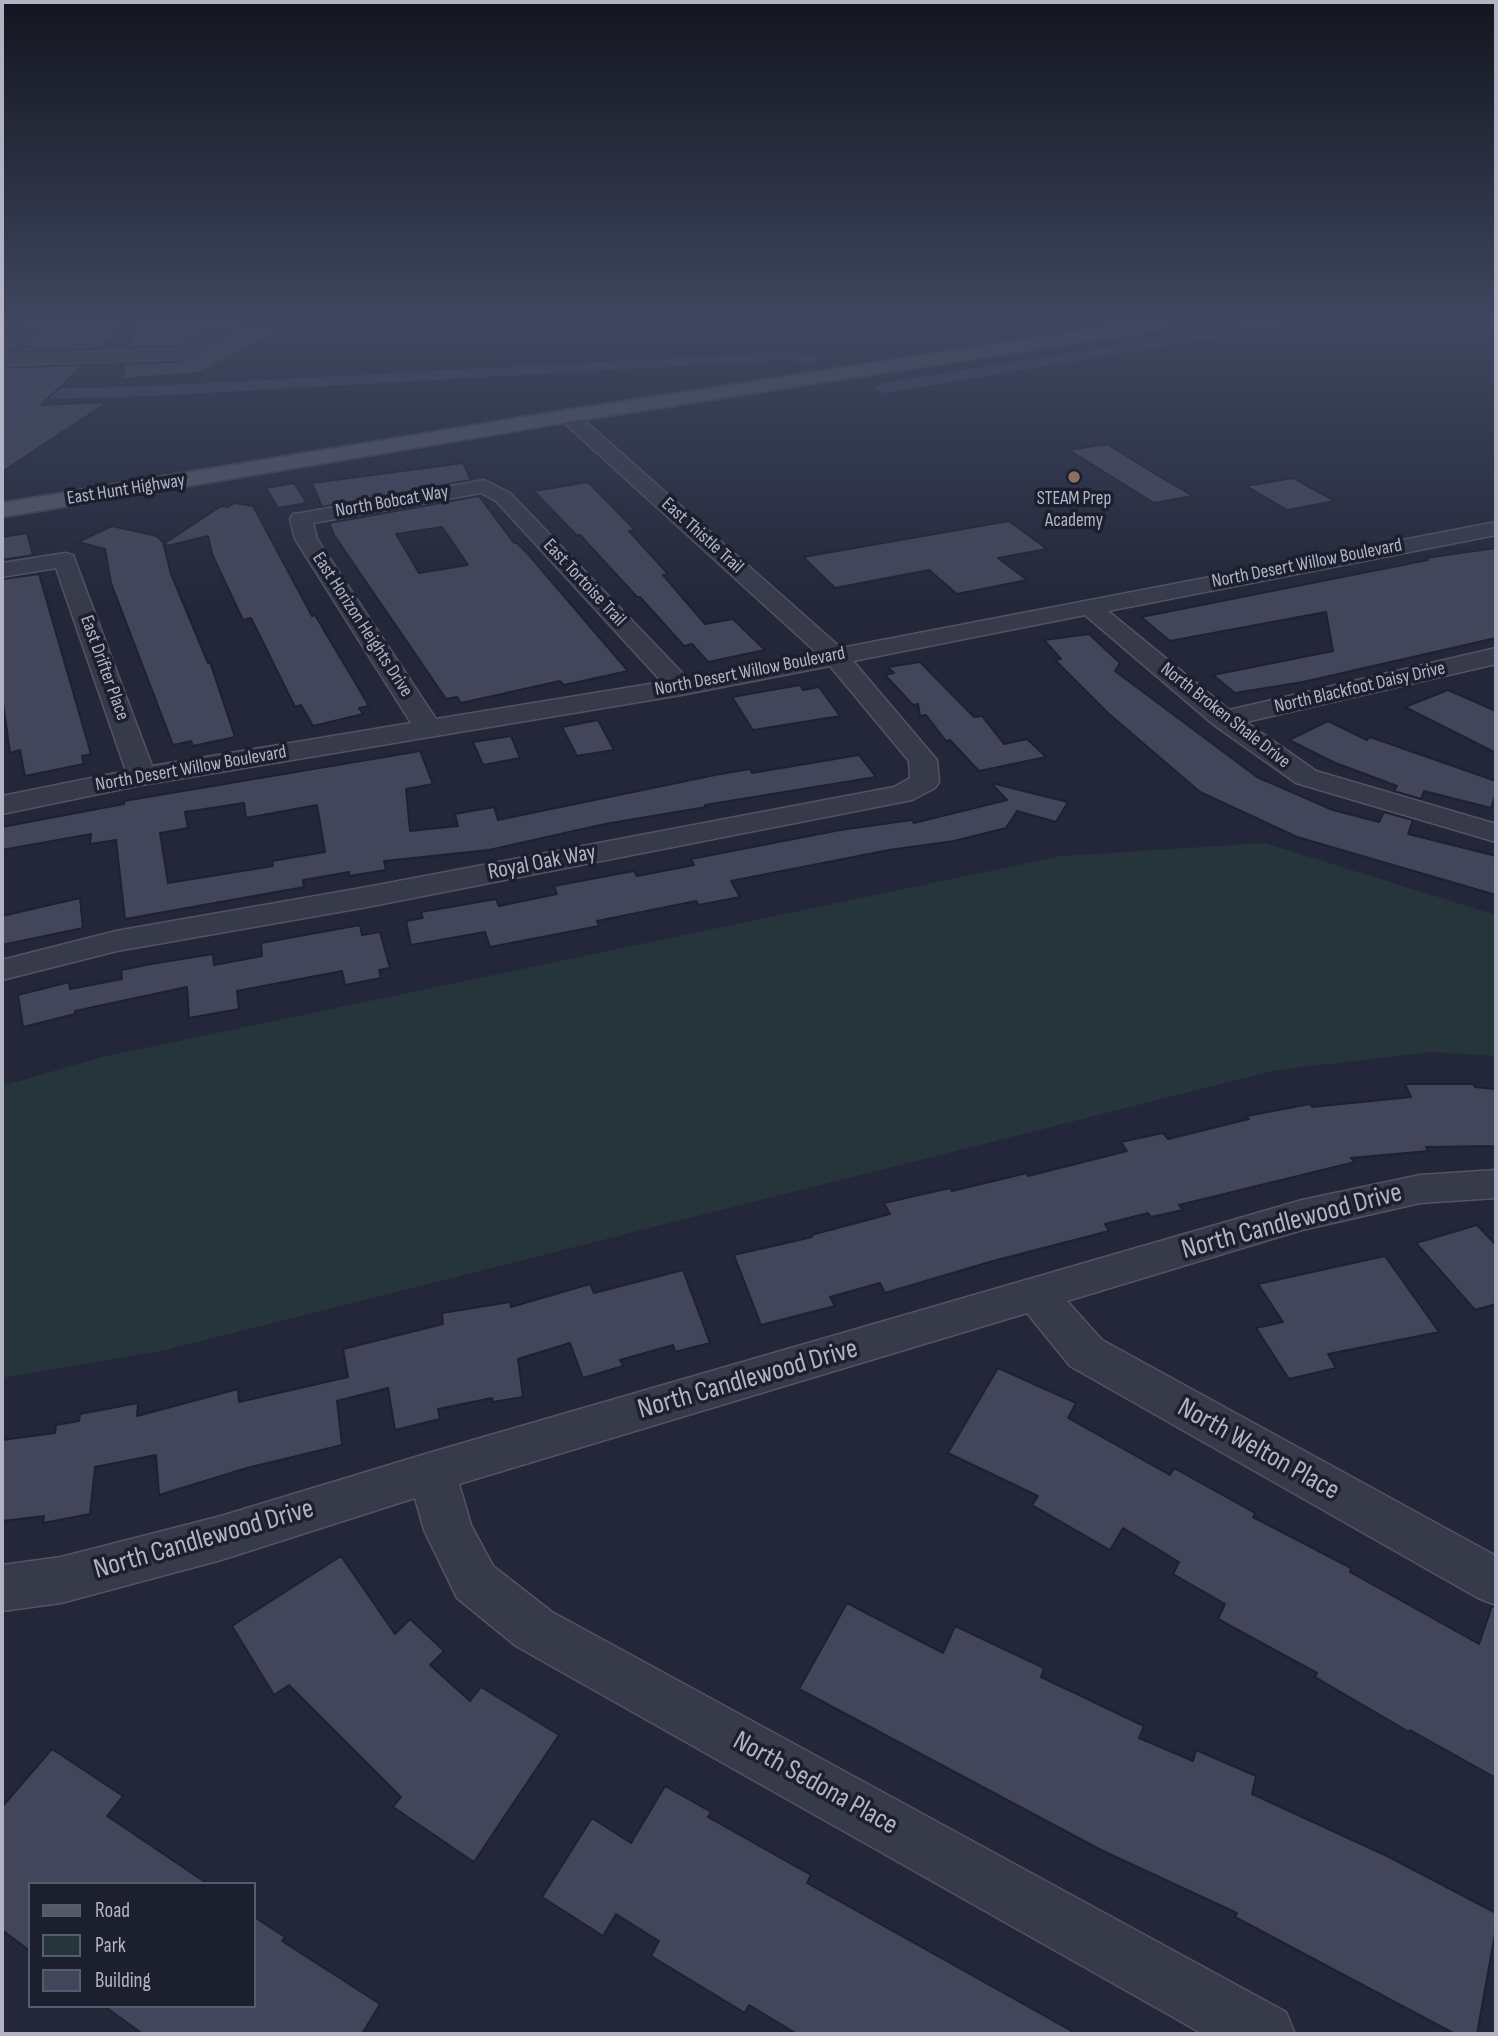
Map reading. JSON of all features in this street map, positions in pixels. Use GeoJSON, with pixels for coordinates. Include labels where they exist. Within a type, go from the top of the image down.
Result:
{"type":"FeatureCollection","features":[{"type":"Feature","properties":{"kind":"main road","name":"East Hunt Highway"},"geometry":{"type":"LineString","coordinates":[[2,510],[550,419]]}},
{"type":"Feature","properties":{"kind":"street","name":"East Thistle Trail"},"geometry":{"type":"LineString","coordinates":[[571,419],[835,656]]}},
{"type":"Feature","properties":{"kind":"street","name":"North Bobcat Way"},"geometry":{"type":"LineString","coordinates":[[301,519],[484,486]]}},
{"type":"Feature","properties":{"kind":"street","name":"East Tortoise Trail"},"geometry":{"type":"LineString","coordinates":[[484,486],[503,497],[681,687]]}},
{"type":"Feature","properties":{"kind":"street","name":"East Horizon Heights Drive"},"geometry":{"type":"LineString","coordinates":[[301,519],[306,539],[428,728]]}},
{"type":"Feature","properties":{"kind":"street","name":"North Desert Willow Boulevard"},"geometry":{"type":"LineString","coordinates":[[2,805],[142,776],[681,687],[1496,528]]}},
{"type":"Feature","properties":{"kind":"street","name":"East Drifter Place"},"geometry":{"type":"LineString","coordinates":[[2,570],[65,560],[142,776]]}},
{"type":"Feature","properties":{"kind":"street","name":"North Broken Shale Drive"},"geometry":{"type":"LineString","coordinates":[[1089,607],[1224,719],[1306,777],[1496,833]]}},
{"type":"Feature","properties":{"kind":"street","name":"Royal Oak Way"},"geometry":{"type":"LineString","coordinates":[[2,970],[116,941],[367,897],[902,794],[925,782],[923,760],[835,656]]}},
{"type":"Feature","properties":{"kind":"street","name":"North Blackfoot Daisy Drive"},"geometry":{"type":"LineString","coordinates":[[1224,719],[1489,664]]}},
{"type":"Feature","properties":{"kind":"street","name":"North Candlewood Drive"},"geometry":{"type":"LineString","coordinates":[[2,1588],[61,1580],[221,1538],[432,1472],[1302,1215],[1420,1189],[1496,1184]]}},
{"type":"Feature","properties":{"kind":"street","name":"North Welton Place"},"geometry":{"type":"LineString","coordinates":[[1037,1295],[1086,1353],[1496,1582]]}},
{"type":"Feature","properties":{"kind":"street","name":"North Sedona Place"},"geometry":{"type":"LineString","coordinates":[[432,1472],[448,1530],[475,1582],[534,1629],[1264,2034]]}},
{"type":"Feature","properties":{"kind":"green space"},"geometry":{"type":"Polygon","coordinates":[[[1265,843],[1496,915],[1496,1056],[1433,1052],[1277,1070],[166,1350],[2,1378],[2,1086],[102,1057],[1061,856],[1265,843]]]}},
{"type":"Feature","properties":{"kind":"building"},"geometry":{"type":"Polygon","coordinates":[[[2,419],[82,419],[2,472],[2,419]]]}},
{"type":"Feature","properties":{"kind":"building"},"geometry":{"type":"Polygon","coordinates":[[[1107,444],[1193,496],[1154,503],[1069,450],[1107,444]]]}},
{"type":"Feature","properties":{"kind":"building"},"geometry":{"type":"Polygon","coordinates":[[[463,463],[471,480],[322,507],[312,483],[463,463]]]}},
{"type":"Feature","properties":{"kind":"building"},"geometry":{"type":"Polygon","coordinates":[[[1293,478],[1335,501],[1287,510],[1246,486],[1293,478]]]}},
{"type":"Feature","properties":{"kind":"building"},"geometry":{"type":"Polygon","coordinates":[[[588,482],[635,530],[629,531],[668,574],[663,575],[705,624],[733,619],[765,650],[708,662],[692,644],[684,646],[580,535],[577,536],[534,491],[588,482]]]}},
{"type":"Feature","properties":{"kind":"building"},"geometry":{"type":"Polygon","coordinates":[[[294,483],[307,503],[278,508],[266,488],[294,483]]]}},
{"type":"Feature","properties":{"kind":"building"},"geometry":{"type":"Polygon","coordinates":[[[479,496],[514,543],[528,554],[628,671],[564,685],[560,681],[461,703],[457,697],[446,699],[334,535],[329,523],[479,496]],[[442,527],[396,534],[419,573],[468,565],[442,527]]]}},
{"type":"Feature","properties":{"kind":"building"},"geometry":{"type":"Polygon","coordinates":[[[234,503],[253,506],[312,616],[315,615],[369,706],[359,708],[363,714],[313,726],[301,705],[295,707],[251,618],[243,620],[212,554],[208,536],[167,546],[165,543],[221,506],[228,507],[234,503]]]}},
{"type":"Feature","properties":{"kind":"building"},"geometry":{"type":"Polygon","coordinates":[[[1009,521],[1047,549],[998,558],[1027,580],[957,594],[929,570],[835,588],[803,557],[1009,521]]]}},
{"type":"Feature","properties":{"kind":"building"},"geometry":{"type":"Polygon","coordinates":[[[112,526],[157,536],[163,542],[171,574],[208,663],[210,662],[235,737],[193,746],[191,741],[173,745],[111,583],[105,549],[78,542],[112,526]]]}},
{"type":"Feature","properties":{"kind":"building"},"geometry":{"type":"Polygon","coordinates":[[[27,533],[33,555],[2,560],[2,537],[27,533]]]}},
{"type":"Feature","properties":{"kind":"building"},"geometry":{"type":"Polygon","coordinates":[[[1496,548],[1496,638],[1303,682],[1235,693],[1213,675],[1333,651],[1326,612],[1170,641],[1141,617],[1428,560],[1425,558],[1496,548]]]}},
{"type":"Feature","properties":{"kind":"building"},"geometry":{"type":"Polygon","coordinates":[[[39,574],[91,754],[82,756],[84,764],[25,776],[20,750],[10,753],[2,696],[2,579],[39,574]]]}},
{"type":"Feature","properties":{"kind":"building"},"geometry":{"type":"Polygon","coordinates":[[[1089,634],[1120,663],[1115,671],[1257,777],[1333,810],[1379,822],[1384,812],[1413,820],[1408,834],[1496,856],[1496,895],[1297,837],[1200,792],[1109,714],[1055,660],[1061,659],[1044,640],[1089,634]]]}},
{"type":"Feature","properties":{"kind":"building"},"geometry":{"type":"Polygon","coordinates":[[[920,662],[974,717],[982,716],[1004,744],[1027,739],[1046,757],[979,771],[950,740],[946,741],[926,715],[920,716],[918,704],[913,705],[885,675],[894,673],[888,667],[920,662]]]}},
{"type":"Feature","properties":{"kind":"building"},"geometry":{"type":"Polygon","coordinates":[[[800,685],[803,690],[819,687],[840,716],[753,730],[732,697],[800,685]]]}},
{"type":"Feature","properties":{"kind":"building"},"geometry":{"type":"Polygon","coordinates":[[[1448,690],[1496,711],[1496,753],[1405,707],[1448,690]]]}},
{"type":"Feature","properties":{"kind":"building"},"geometry":{"type":"Polygon","coordinates":[[[598,720],[614,750],[577,756],[562,727],[598,720]]]}},
{"type":"Feature","properties":{"kind":"building"},"geometry":{"type":"Polygon","coordinates":[[[1328,721],[1367,740],[1370,737],[1496,781],[1496,793],[1491,808],[1424,791],[1421,799],[1394,791],[1397,786],[1333,762],[1289,740],[1328,721]]]}},
{"type":"Feature","properties":{"kind":"building"},"geometry":{"type":"Polygon","coordinates":[[[511,736],[520,758],[483,765],[473,742],[511,736]]]}},
{"type":"Feature","properties":{"kind":"building"},"geometry":{"type":"Polygon","coordinates":[[[420,751],[433,784],[406,789],[410,831],[458,826],[455,814],[494,807],[498,820],[715,775],[750,769],[752,773],[859,755],[876,777],[705,805],[706,807],[605,824],[489,850],[384,861],[386,870],[349,876],[349,872],[303,880],[304,887],[125,919],[116,840],[90,844],[91,834],[2,850],[2,827],[124,804],[124,801],[420,751]],[[244,803],[185,812],[188,828],[160,833],[168,883],[273,866],[272,861],[325,852],[317,805],[246,818],[244,803]]]}},
{"type":"Feature","properties":{"kind":"building"},"geometry":{"type":"Polygon","coordinates":[[[991,783],[1068,802],[1056,822],[1017,811],[1006,828],[954,841],[889,850],[731,881],[740,897],[699,905],[696,901],[597,921],[599,926],[490,947],[485,932],[411,945],[406,921],[423,918],[421,912],[496,899],[499,906],[557,894],[554,886],[634,871],[637,876],[694,865],[691,859],[840,830],[912,820],[914,823],[1007,800],[991,783]]]}},
{"type":"Feature","properties":{"kind":"building"},"geometry":{"type":"Polygon","coordinates":[[[80,898],[83,928],[2,945],[2,916],[80,898]]]}},
{"type":"Feature","properties":{"kind":"building"},"geometry":{"type":"Polygon","coordinates":[[[360,925],[362,935],[380,932],[390,968],[379,970],[381,978],[345,985],[342,971],[237,991],[239,1009],[189,1018],[187,987],[75,1011],[75,1014],[23,1027],[18,995],[69,982],[70,989],[122,979],[121,970],[213,954],[214,965],[262,956],[261,943],[360,925]]]}},
{"type":"Feature","properties":{"kind":"building"},"geometry":{"type":"Polygon","coordinates":[[[1405,1084],[1473,1084],[1475,1087],[1496,1089],[1496,1146],[1426,1147],[1428,1151],[1351,1158],[1355,1162],[1179,1205],[1183,1210],[1151,1217],[1148,1213],[1105,1224],[1109,1231],[885,1293],[880,1283],[830,1297],[835,1306],[761,1325],[734,1255],[812,1237],[811,1235],[890,1214],[884,1203],[950,1188],[952,1191],[1027,1173],[1028,1176],[1127,1151],[1121,1142],[1163,1133],[1168,1139],[1249,1119],[1247,1116],[1310,1104],[1312,1107],[1411,1097],[1405,1084]]]}},
{"type":"Feature","properties":{"kind":"building"},"geometry":{"type":"Polygon","coordinates":[[[1477,1225],[1496,1245],[1496,1304],[1475,1310],[1416,1243],[1477,1225]]]}},
{"type":"Feature","properties":{"kind":"building"},"geometry":{"type":"Polygon","coordinates":[[[1385,1256],[1439,1332],[1328,1354],[1336,1368],[1289,1379],[1256,1328],[1283,1322],[1258,1284],[1385,1256]]]}},
{"type":"Feature","properties":{"kind":"building"},"geometry":{"type":"Polygon","coordinates":[[[683,1270],[710,1343],[675,1352],[673,1345],[620,1360],[623,1366],[583,1378],[570,1343],[518,1359],[523,1397],[493,1402],[492,1398],[438,1409],[440,1419],[395,1430],[388,1388],[337,1401],[342,1445],[247,1468],[159,1495],[156,1455],[95,1467],[90,1514],[43,1523],[44,1516],[2,1521],[2,1440],[55,1433],[56,1425],[79,1421],[80,1414],[138,1403],[137,1416],[238,1389],[239,1402],[348,1377],[343,1349],[443,1324],[442,1313],[510,1302],[511,1307],[590,1284],[594,1293],[683,1270]]]}},
{"type":"Feature","properties":{"kind":"building"},"geometry":{"type":"Polygon","coordinates":[[[998,1368],[1076,1403],[1068,1418],[1170,1475],[1174,1468],[1255,1513],[1253,1517],[1351,1568],[1350,1572],[1479,1644],[1492,1606],[1496,1607],[1496,1778],[1410,1730],[1409,1732],[1315,1677],[1317,1673],[1218,1619],[1225,1604],[1173,1574],[1179,1562],[1123,1528],[1110,1550],[1032,1505],[1038,1496],[948,1453],[998,1368]]]}},
{"type":"Feature","properties":{"kind":"building"},"geometry":{"type":"Polygon","coordinates":[[[341,1556],[395,1634],[410,1619],[444,1651],[430,1665],[470,1701],[481,1687],[559,1735],[474,1862],[393,1807],[401,1797],[289,1685],[274,1695],[232,1626],[341,1556]]]}},
{"type":"Feature","properties":{"kind":"building"},"geometry":{"type":"Polygon","coordinates":[[[847,1603],[943,1653],[955,1626],[1044,1668],[1041,1677],[1144,1726],[1139,1738],[1193,1761],[1196,1750],[1256,1776],[1252,1794],[1387,1856],[1496,1913],[1496,1928],[1477,2034],[1455,2034],[1235,1917],[1237,1913],[1101,1850],[799,1689],[847,1603]]]}},
{"type":"Feature","properties":{"kind":"building"},"geometry":{"type":"Polygon","coordinates":[[[52,1749],[123,1796],[107,1816],[205,1882],[28,1882],[28,1950],[2,1930],[2,1807],[52,1749]]]}},
{"type":"Feature","properties":{"kind":"building"},"geometry":{"type":"Polygon","coordinates":[[[665,1786],[711,1812],[708,1817],[811,1875],[807,1883],[1077,2034],[797,2034],[749,2005],[745,2013],[651,1956],[659,1941],[616,1914],[603,1936],[542,1897],[592,1818],[631,1843],[665,1786]]]}},
{"type":"Feature","properties":{"kind":"building"},"geometry":{"type":"Polygon","coordinates":[[[256,1918],[285,1937],[282,1941],[380,2004],[362,2034],[143,2034],[107,2008],[256,2008],[256,1918]]]}},
{"type":"Feature","properties":{"kind":"place","name":"STEAM Prep Academy"},"geometry":{"type":"Point","coordinates":[1074,477]}}]}
